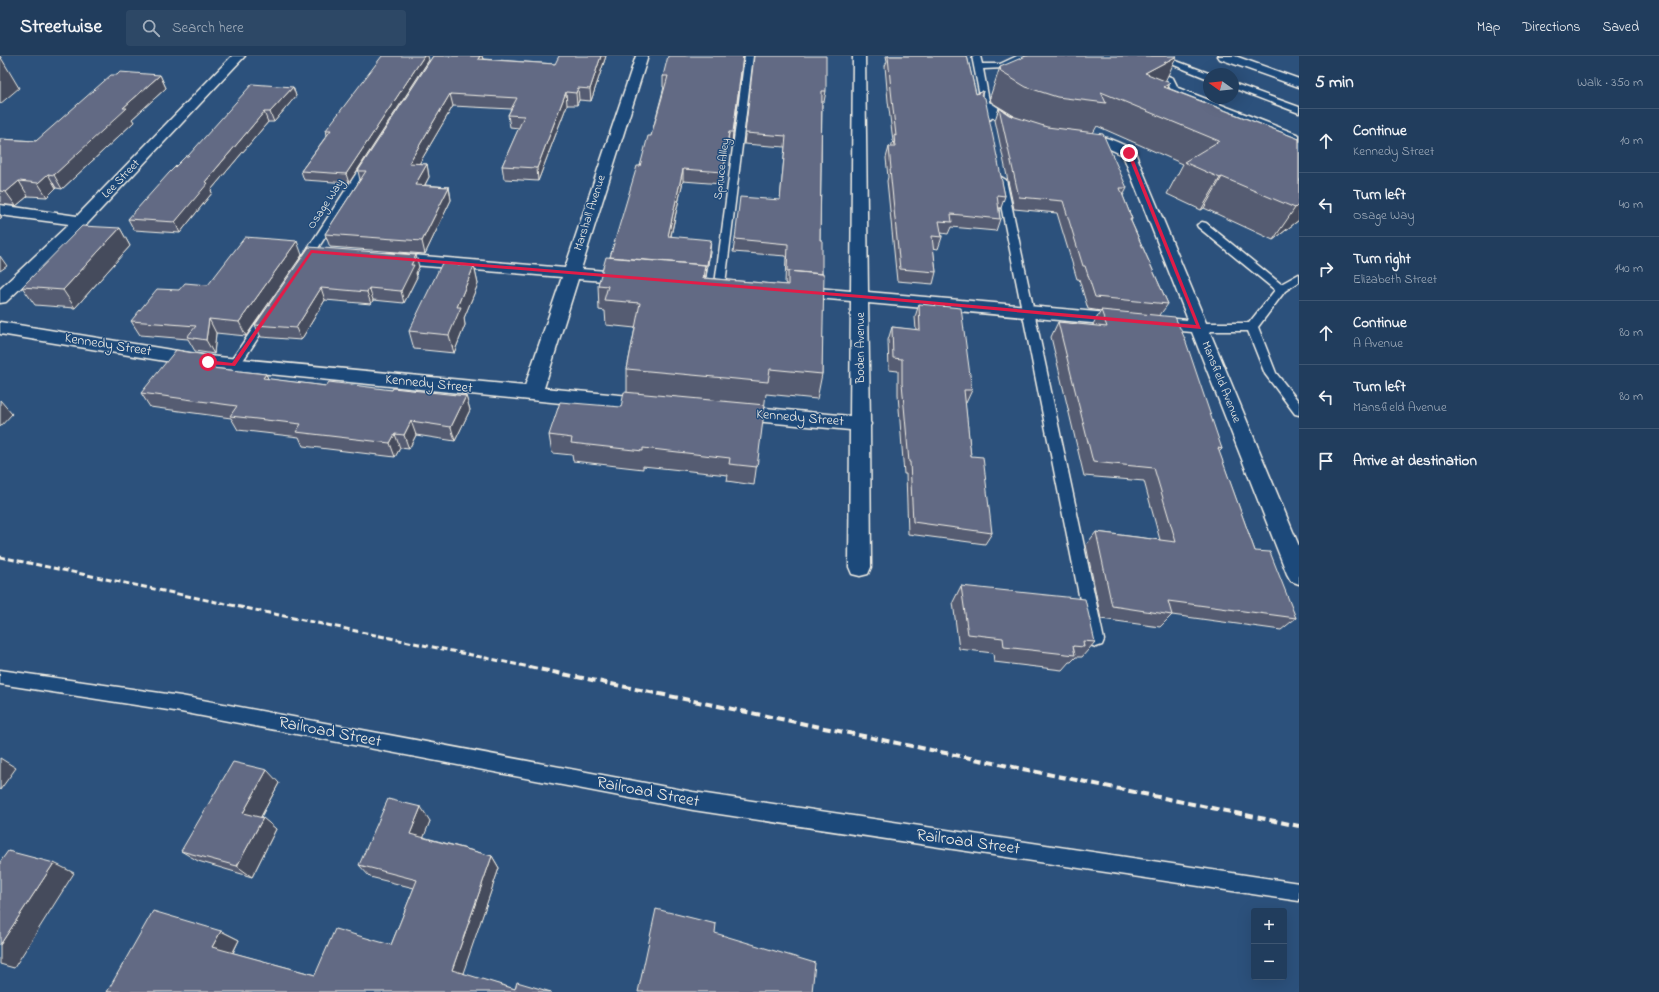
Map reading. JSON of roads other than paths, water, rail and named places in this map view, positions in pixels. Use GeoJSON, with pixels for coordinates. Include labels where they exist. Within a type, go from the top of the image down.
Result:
{"type":"FeatureCollection","features":[{"type":"Feature","properties":{"kind":"street","name":"Lee Street"},"geometry":{"type":"LineString","coordinates":[[0,298],[81,221],[239,56]]}},
{"type":"Feature","properties":{"kind":"street","name":"Marshall Avenue"},"geometry":{"type":"LineString","coordinates":[[532,394],[642,56]]}},
{"type":"Feature","properties":{"kind":"street","name":"Boden Avenue"},"geometry":{"type":"LineString","coordinates":[[859,56],[861,296],[860,567]]}},
{"type":"Feature","properties":{"kind":"street"},"geometry":{"type":"LineString","coordinates":[[1224,56],[1299,83]]}},
{"type":"Feature","properties":{"kind":"street"},"geometry":{"type":"LineString","coordinates":[[986,106],[1010,122],[1037,131]]}},
{"type":"Feature","properties":{"kind":"street","name":"Mansfield Avenue"},"geometry":{"type":"LineString","coordinates":[[1058,136],[1104,141],[1129,153],[1299,574]]}},
{"type":"Feature","properties":{"kind":"street"},"geometry":{"type":"LineString","coordinates":[[0,210],[81,221]]}},
{"type":"Feature","properties":{"kind":"street"},"geometry":{"type":"LineString","coordinates":[[374,257],[649,279]]}},
{"type":"Feature","properties":{"kind":"street"},"geometry":{"type":"LineString","coordinates":[[782,290],[1199,327]]}},
{"type":"Feature","properties":{"kind":"street","name":"Kennedy Street"},"geometry":{"type":"LineString","coordinates":[[0,328],[234,365],[673,407]]}},
{"type":"Feature","properties":{"kind":"street","name":"Kennedy Street"},"geometry":{"type":"LineString","coordinates":[[720,411],[861,424]]}},
{"type":"Feature","properties":{"kind":"lane","name":"Spruce Alley"},"geometry":{"type":"LineString","coordinates":[[720,284],[749,56]]}},
{"type":"Feature","properties":{"kind":"lane"},"geometry":{"type":"LineString","coordinates":[[990,129],[977,61],[1001,66],[1024,56]]}},
{"type":"Feature","properties":{"kind":"lane"},"geometry":{"type":"LineString","coordinates":[[1156,56],[1203,74]]}},
{"type":"Feature","properties":{"kind":"lane"},"geometry":{"type":"LineString","coordinates":[[1143,69],[1170,79],[1175,90],[1299,138]]}},
{"type":"Feature","properties":{"kind":"lane"},"geometry":{"type":"LineString","coordinates":[[1239,87],[1299,110]]}},
{"type":"Feature","properties":{"kind":"lane"},"geometry":{"type":"LineString","coordinates":[[1175,90],[1169,102],[1178,111]]}},
{"type":"Feature","properties":{"kind":"lane","name":"Osage Way"},"geometry":{"type":"LineString","coordinates":[[298,270],[319,252],[374,154]]}},
{"type":"Feature","properties":{"kind":"lane"},"geometry":{"type":"LineString","coordinates":[[998,167],[1096,640]]}},
{"type":"Feature","properties":{"kind":"lane"},"geometry":{"type":"LineString","coordinates":[[1202,225],[1282,289]]}},
{"type":"Feature","properties":{"kind":"lane"},"geometry":{"type":"LineString","coordinates":[[1252,327],[1282,289],[1299,277]]}},
{"type":"Feature","properties":{"kind":"lane"},"geometry":{"type":"LineString","coordinates":[[234,365],[272,308]]}},
{"type":"Feature","properties":{"kind":"lane"},"geometry":{"type":"LineString","coordinates":[[1199,327],[1252,327]]}},
{"type":"Feature","properties":{"kind":"lane"},"geometry":{"type":"LineString","coordinates":[[1252,327],[1270,374],[1299,411]]}},
{"type":"Feature","properties":{"kind":"lane","name":"Railroad Street"},"geometry":{"type":"LineString","coordinates":[[0,677],[181,704],[693,801],[1299,892]]}},
{"type":"Feature","properties":{"kind":"railway"},"geometry":{"type":"LineString","coordinates":[[0,557],[534,668]]}},
{"type":"Feature","properties":{"kind":"railway"},"geometry":{"type":"LineString","coordinates":[[529,667],[1299,826]]}}]}
